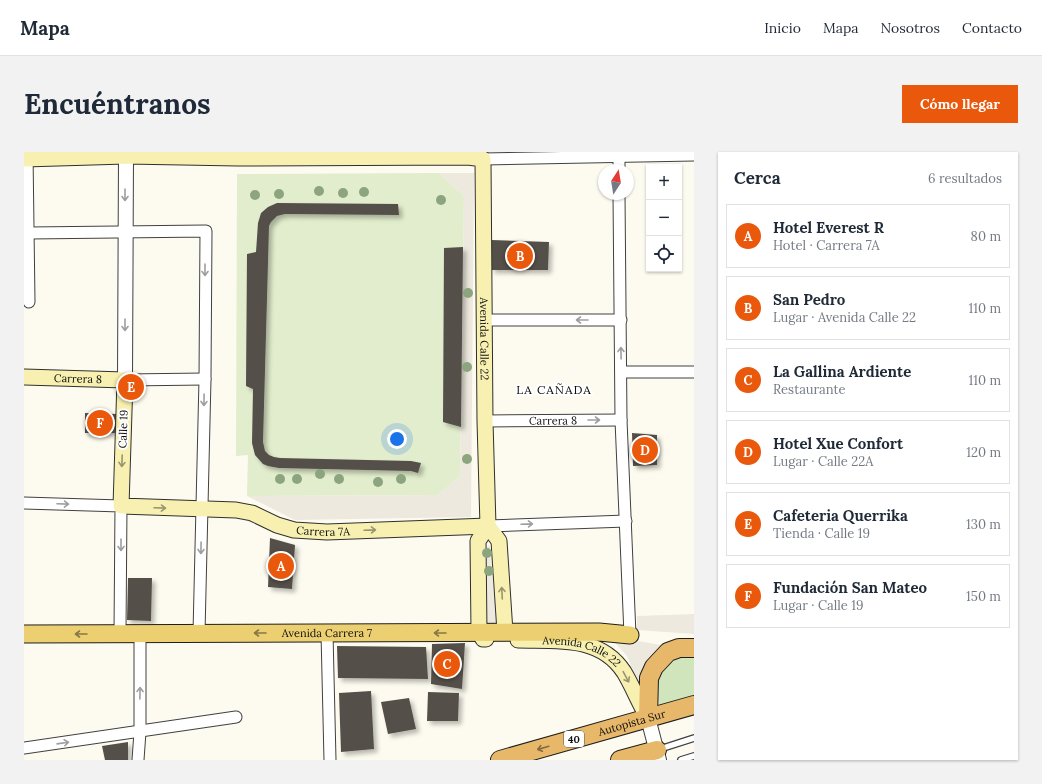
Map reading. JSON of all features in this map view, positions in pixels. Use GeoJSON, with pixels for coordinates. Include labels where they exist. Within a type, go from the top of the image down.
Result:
{"type":"FeatureCollection","features":[{"type":"Feature","properties":{"kind":"highway"},"geometry":{"type":"LineString","coordinates":[[648,718],[650,678],[654,668],[668,652],[679,648],[694,648]]}},
{"type":"Feature","properties":{"kind":"highway","name":"Autopista Sur"},"geometry":{"type":"LineString","coordinates":[[500,760],[694,705]]}},
{"type":"Feature","properties":{"kind":"highway"},"geometry":{"type":"LineString","coordinates":[[620,760],[658,755]]}},
{"type":"Feature","properties":{"kind":"main road"},"geometry":{"type":"LineString","coordinates":[[26,157],[126,154],[397,155],[468,157],[483,155]]}},
{"type":"Feature","properties":{"kind":"main road","name":"Avenida Calle 22"},"geometry":{"type":"LineString","coordinates":[[483,155],[485,421],[488,526]]}},
{"type":"Feature","properties":{"kind":"main road","name":"Carrera 8"},"geometry":{"type":"LineString","coordinates":[[24,377],[125,380]]}},
{"type":"Feature","properties":{"kind":"main road","name":"Calle 19"},"geometry":{"type":"LineString","coordinates":[[121,506],[125,380]]}},
{"type":"Feature","properties":{"kind":"main road","name":"Carrera 7A"},"geometry":{"type":"LineString","coordinates":[[121,506],[236,510],[252,513],[278,525],[294,530],[327,532],[488,526]]}},
{"type":"Feature","properties":{"kind":"main road"},"geometry":{"type":"LineString","coordinates":[[479,632],[478,541],[488,526],[499,541],[505,632]]}},
{"type":"Feature","properties":{"kind":"main road","name":"Avenida Calle 22"},"geometry":{"type":"LineString","coordinates":[[479,632],[483,639],[574,642],[586,644],[603,651],[618,664],[648,718]]}},
{"type":"Feature","properties":{"kind":"main road","name":"Avenida Carrera 7"},"geometry":{"type":"LineString","coordinates":[[24,634],[599,632],[630,635]]}},
{"type":"Feature","properties":{"kind":"street","name":"Calle 19"},"geometry":{"type":"LineString","coordinates":[[125,380],[126,154]]}},
{"type":"Feature","properties":{"kind":"street"},"geometry":{"type":"LineString","coordinates":[[483,155],[694,155]]}},
{"type":"Feature","properties":{"kind":"street"},"geometry":{"type":"LineString","coordinates":[[619,156],[619,164]]}},
{"type":"Feature","properties":{"kind":"street"},"geometry":{"type":"LineString","coordinates":[[26,157],[29,233],[29,302]]}},
{"type":"Feature","properties":{"kind":"street"},"geometry":{"type":"LineString","coordinates":[[619,200],[621,420],[626,521],[629,539],[630,635]]}},
{"type":"Feature","properties":{"kind":"street"},"geometry":{"type":"LineString","coordinates":[[29,233],[206,231],[205,379],[199,633]]}},
{"type":"Feature","properties":{"kind":"street"},"geometry":{"type":"LineString","coordinates":[[484,320],[621,320]]}},
{"type":"Feature","properties":{"kind":"street"},"geometry":{"type":"LineString","coordinates":[[621,372],[694,372]]}},
{"type":"Feature","properties":{"kind":"street","name":"Carrera 8"},"geometry":{"type":"LineString","coordinates":[[125,380],[205,379]]}},
{"type":"Feature","properties":{"kind":"street","name":"Carrera 8"},"geometry":{"type":"LineString","coordinates":[[485,421],[621,420]]}},
{"type":"Feature","properties":{"kind":"street","name":"Carrera 7A"},"geometry":{"type":"LineString","coordinates":[[24,503],[121,506]]}},
{"type":"Feature","properties":{"kind":"street","name":"Calle 19"},"geometry":{"type":"LineString","coordinates":[[120,633],[121,506]]}},
{"type":"Feature","properties":{"kind":"street","name":"Carrera 7A"},"geometry":{"type":"LineString","coordinates":[[488,526],[626,521]]}},
{"type":"Feature","properties":{"kind":"street"},"geometry":{"type":"LineString","coordinates":[[138,760],[140,732],[140,633]]}},
{"type":"Feature","properties":{"kind":"street"},"geometry":{"type":"LineString","coordinates":[[327,633],[330,760]]}},
{"type":"Feature","properties":{"kind":"street"},"geometry":{"type":"LineString","coordinates":[[24,748],[236,717]]}},
{"type":"Feature","properties":{"kind":"street","name":"Avenida Calle 22"},"geometry":{"type":"LineString","coordinates":[[648,718],[658,755]]}},
{"type":"Feature","properties":{"kind":"lane"},"geometry":{"type":"LineString","coordinates":[[658,755],[694,738]]}},
{"type":"Feature","properties":{"kind":"lane"},"geometry":{"type":"LineString","coordinates":[[681,760],[694,756]]}},
{"type":"Feature","properties":{"kind":"green space"},"geometry":{"type":"Polygon","coordinates":[[[439,173],[464,196],[460,476],[438,495],[247,496],[248,455],[236,456],[237,174],[439,173]]]}},
{"type":"Feature","properties":{"kind":"green space"},"geometry":{"type":"Polygon","coordinates":[[[694,652],[694,695],[659,708],[656,682],[660,671],[669,660],[694,652]]]}},
{"type":"Feature","properties":{"kind":"shaded area"},"geometry":{"type":"Polygon","coordinates":[[[439,173],[474,173],[471,517],[295,520],[247,496],[438,495],[460,476],[464,196],[439,173]]]}},
{"type":"Feature","properties":{"kind":"shaded area"},"geometry":{"type":"Polygon","coordinates":[[[490,546],[497,625],[487,626],[484,547],[490,546]]]}},
{"type":"Feature","properties":{"kind":"shaded area"},"geometry":{"type":"Polygon","coordinates":[[[694,614],[694,634],[637,630],[637,616],[694,614]]]}},
{"type":"Feature","properties":{"kind":"shaded area"},"geometry":{"type":"Polygon","coordinates":[[[609,636],[661,645],[646,661],[642,672],[641,691],[627,656],[609,636]]]}},
{"type":"Feature","properties":{"kind":"building"},"geometry":{"type":"Polygon","coordinates":[[[277,203],[398,204],[399,215],[285,214],[277,216],[271,222],[269,226],[263,442],[265,451],[269,455],[280,458],[411,461],[421,463],[418,473],[411,471],[279,468],[263,464],[255,455],[252,443],[253,389],[246,386],[247,254],[256,252],[258,223],[261,213],[268,207],[277,203]]]}},
{"type":"Feature","properties":{"kind":"building"},"geometry":{"type":"Polygon","coordinates":[[[491,240],[549,242],[548,270],[491,270],[491,240]]]}},
{"type":"Feature","properties":{"kind":"building"},"geometry":{"type":"Polygon","coordinates":[[[463,247],[461,427],[443,422],[444,248],[463,247]]]}},
{"type":"Feature","properties":{"kind":"building"},"geometry":{"type":"Polygon","coordinates":[[[85,413],[116,414],[115,433],[85,433],[85,413]]]}},
{"type":"Feature","properties":{"kind":"building"},"geometry":{"type":"Polygon","coordinates":[[[632,433],[657,435],[657,465],[633,466],[632,433]]]}},
{"type":"Feature","properties":{"kind":"building"},"geometry":{"type":"Polygon","coordinates":[[[270,538],[295,545],[292,589],[268,587],[270,538]]]}},
{"type":"Feature","properties":{"kind":"building"},"geometry":{"type":"Polygon","coordinates":[[[128,578],[152,578],[151,621],[127,620],[128,578]]]}},
{"type":"Feature","properties":{"kind":"building"},"geometry":{"type":"Polygon","coordinates":[[[465,643],[462,689],[431,684],[432,644],[465,643]]]}},
{"type":"Feature","properties":{"kind":"building"},"geometry":{"type":"Polygon","coordinates":[[[337,646],[426,647],[428,679],[338,678],[337,646]]]}},
{"type":"Feature","properties":{"kind":"building"},"geometry":{"type":"Polygon","coordinates":[[[371,691],[374,749],[341,752],[339,693],[371,691]]]}},
{"type":"Feature","properties":{"kind":"building"},"geometry":{"type":"Polygon","coordinates":[[[428,692],[459,693],[458,721],[427,721],[428,692]]]}},
{"type":"Feature","properties":{"kind":"building"},"geometry":{"type":"Polygon","coordinates":[[[409,698],[416,729],[388,734],[381,702],[409,698]]]}},
{"type":"Feature","properties":{"kind":"building"},"geometry":{"type":"Polygon","coordinates":[[[128,742],[128,760],[105,760],[102,746],[128,742]]]}},
{"type":"Feature","properties":{"kind":"place","name":"San Pedro"},"geometry":{"type":"Point","coordinates":[520,256]}},
{"type":"Feature","properties":{"kind":"place","name":"Cafeteria Querrika"},"geometry":{"type":"Point","coordinates":[131,387]}},
{"type":"Feature","properties":{"kind":"place","name":"Fundación San Mateo"},"geometry":{"type":"Point","coordinates":[100,423]}},
{"type":"Feature","properties":{"kind":"place","name":"Hotel Xue Confort"},"geometry":{"type":"Point","coordinates":[645,450]}},
{"type":"Feature","properties":{"kind":"place","name":"Hotel Everest R"},"geometry":{"type":"Point","coordinates":[281,566]}},
{"type":"Feature","properties":{"kind":"place","name":"La Gallina Ardiente"},"geometry":{"type":"Point","coordinates":[447,664]}},
{"type":"Feature","properties":{"kind":"district","name":"LA CAÑADA"},"geometry":{"type":"Point","coordinates":[554,389]}}]}
